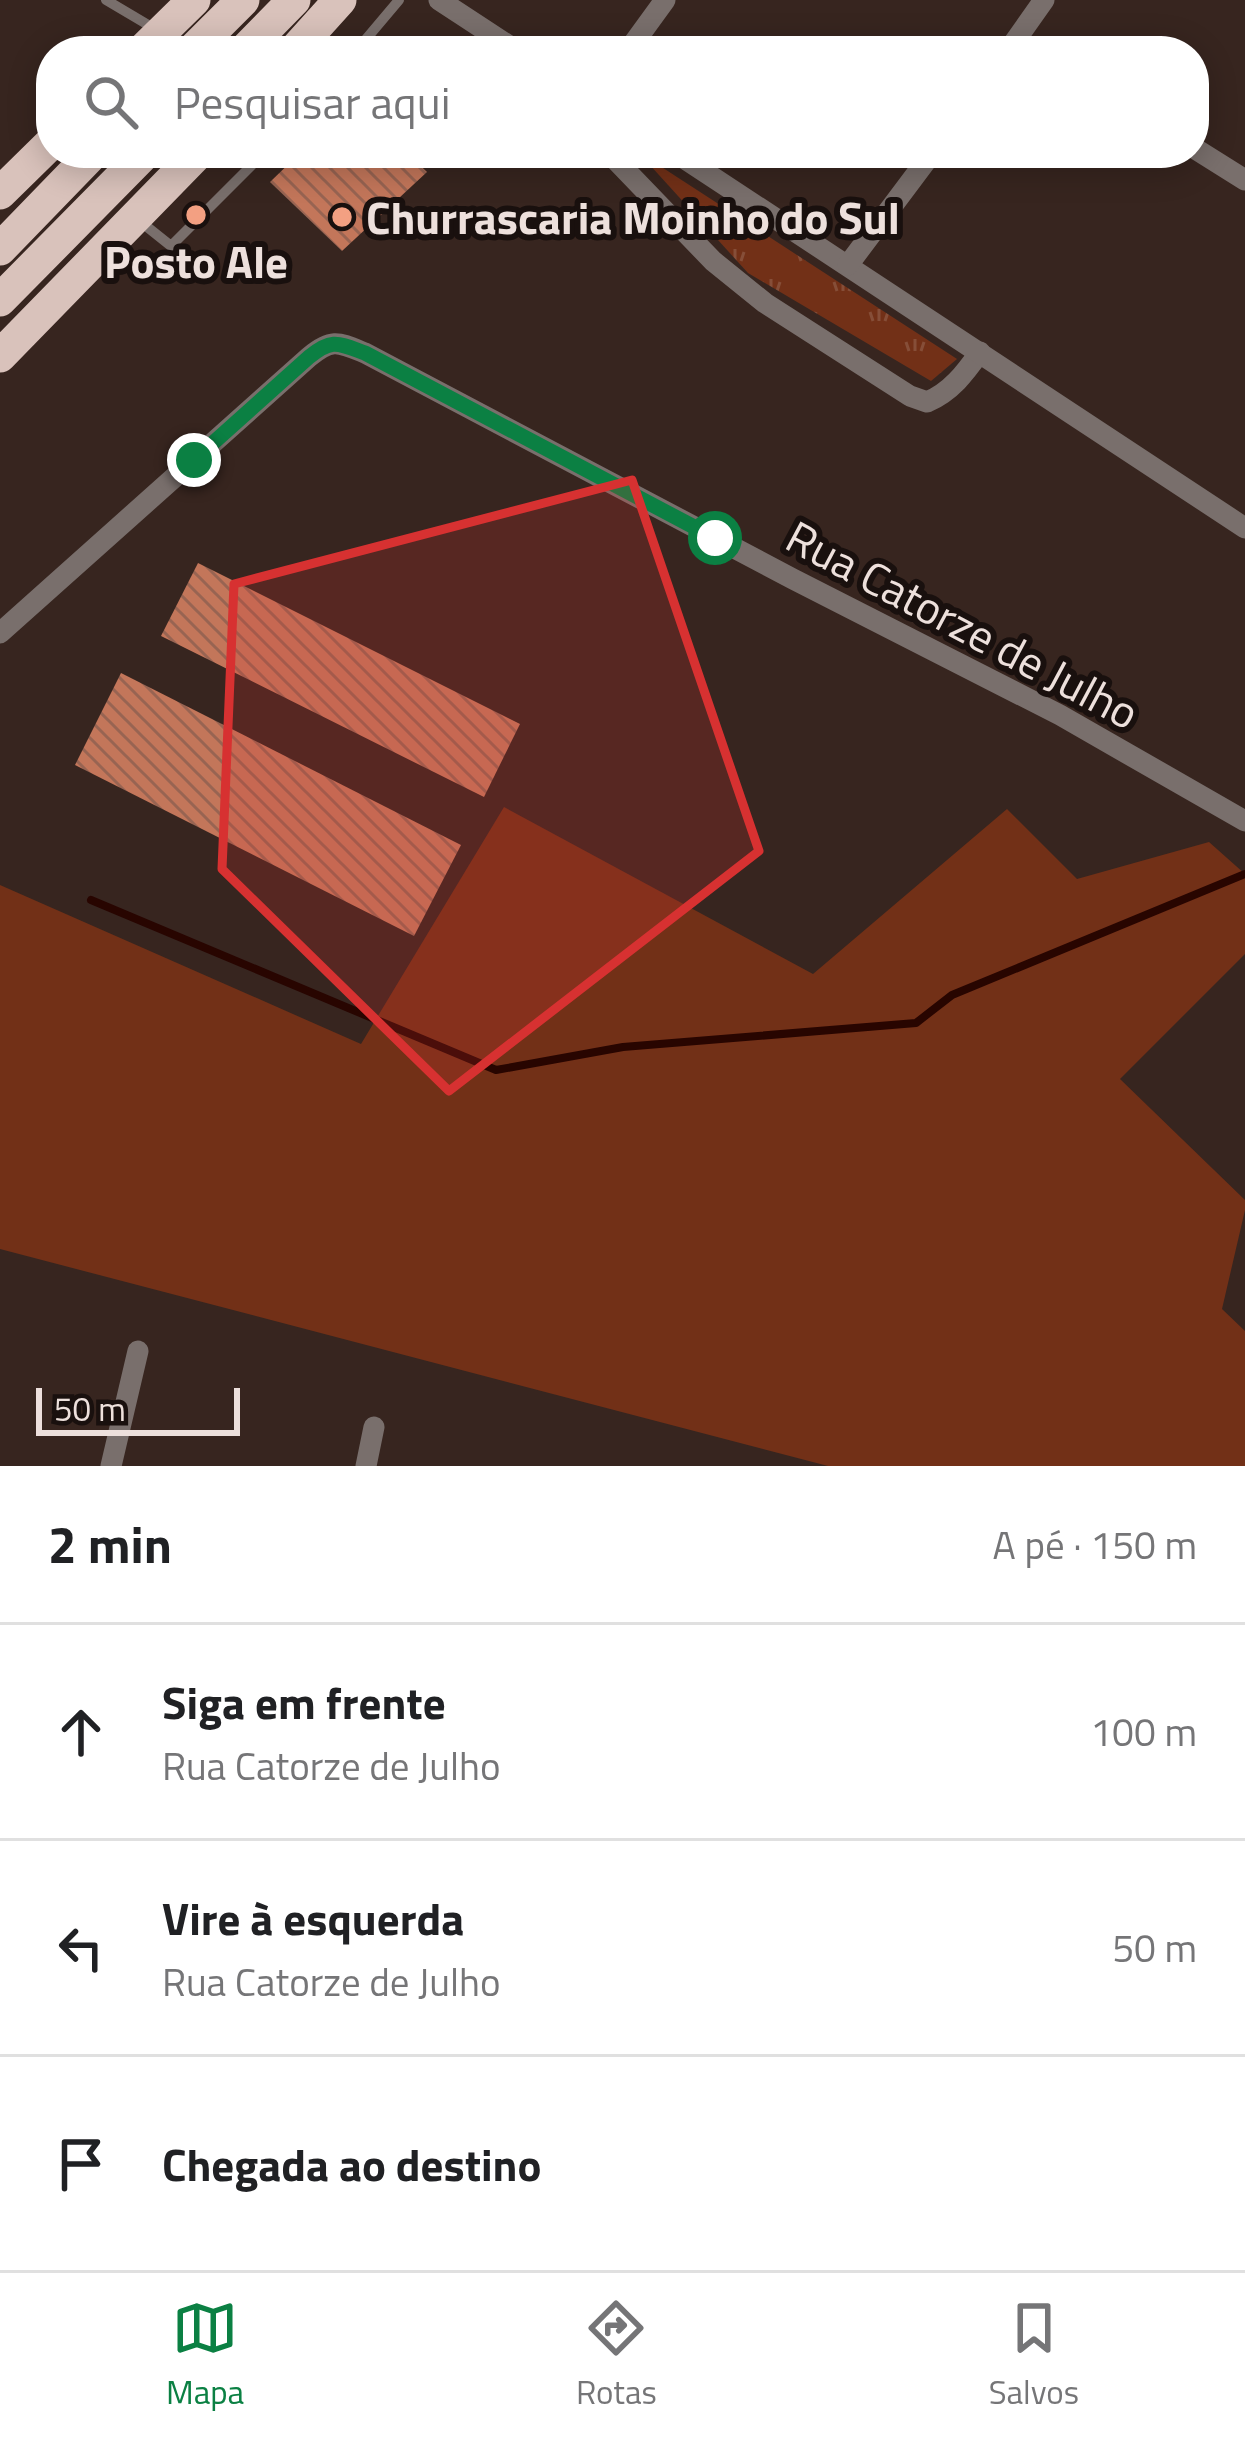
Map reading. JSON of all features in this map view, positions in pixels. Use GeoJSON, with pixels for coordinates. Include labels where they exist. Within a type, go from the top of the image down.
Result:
{"type":"FeatureCollection","features":[{"type":"Feature","properties":{"kind":"highway"},"geometry":{"type":"LineString","coordinates":[[158,36],[194,0]]}},
{"type":"Feature","properties":{"kind":"highway"},"geometry":{"type":"LineString","coordinates":[[207,36],[243,0]]}},
{"type":"Feature","properties":{"kind":"highway"},"geometry":{"type":"LineString","coordinates":[[259,36],[294,0]]}},
{"type":"Feature","properties":{"kind":"highway"},"geometry":{"type":"LineString","coordinates":[[308,36],[340,0]]}},
{"type":"Feature","properties":{"kind":"highway"},"geometry":{"type":"LineString","coordinates":[[0,193],[36,158]]}},
{"type":"Feature","properties":{"kind":"highway"},"geometry":{"type":"LineString","coordinates":[[0,249],[78,168]]}},
{"type":"Feature","properties":{"kind":"highway"},"geometry":{"type":"LineString","coordinates":[[0,300],[130,168]]}},
{"type":"Feature","properties":{"kind":"highway"},"geometry":{"type":"LineString","coordinates":[[0,356],[184,168]]}},
{"type":"Feature","properties":{"kind":"street"},"geometry":{"type":"LineString","coordinates":[[439,0],[494,36]]}},
{"type":"Feature","properties":{"kind":"street"},"geometry":{"type":"LineString","coordinates":[[639,36],[665,0]]}},
{"type":"Feature","properties":{"kind":"street"},"geometry":{"type":"LineString","coordinates":[[1027,36],[1045,0]]}},
{"type":"Feature","properties":{"kind":"street"},"geometry":{"type":"LineString","coordinates":[[1209,157],[1245,180]]}},
{"type":"Feature","properties":{"kind":"street"},"geometry":{"type":"LineString","coordinates":[[623,168],[713,261],[765,303],[910,396],[927,402],[939,397],[960,380],[980,352]]}},
{"type":"Feature","properties":{"kind":"street"},"geometry":{"type":"LineString","coordinates":[[699,168],[1245,528]]}},
{"type":"Feature","properties":{"kind":"street"},"geometry":{"type":"LineString","coordinates":[[848,265],[921,168]]}},
{"type":"Feature","properties":{"kind":"street","name":"Rua Catorze de Julho"},"geometry":{"type":"LineString","coordinates":[[0,633],[324,344],[339,343],[1060,715],[1245,821]]}},
{"type":"Feature","properties":{"kind":"street"},"geometry":{"type":"LineString","coordinates":[[112,1466],[137,1351]]}},
{"type":"Feature","properties":{"kind":"street"},"geometry":{"type":"LineString","coordinates":[[366,1466],[374,1427]]}},
{"type":"Feature","properties":{"kind":"lane"},"geometry":{"type":"LineString","coordinates":[[106,0],[145,36]]}},
{"type":"Feature","properties":{"kind":"lane"},"geometry":{"type":"LineString","coordinates":[[369,36],[399,0]]}},
{"type":"Feature","properties":{"kind":"lane"},"geometry":{"type":"LineString","coordinates":[[137,218],[170,246],[249,168]]}},
{"type":"Feature","properties":{"kind":"highlighted area"},"geometry":{"type":"Polygon","coordinates":[[[632,480],[759,851],[449,1091],[222,869],[234,584],[632,480]]]}},
{"type":"Feature","properties":{"kind":"green space"},"geometry":{"type":"Polygon","coordinates":[[[653,168],[662,168],[957,359],[931,381],[748,273],[653,168]]]}},
{"type":"Feature","properties":{"kind":"green space"},"geometry":{"type":"Polygon","coordinates":[[[504,807],[813,974],[1007,809],[1077,879],[1209,842],[1245,874],[1245,954],[1120,1079],[1245,1200],[1222,1309],[1245,1331],[1245,1466],[828,1466],[0,1249],[0,885],[361,1044],[504,807]]]}},
{"type":"Feature","properties":{"kind":"building","name":"Churrascaria Moinho do Sul"},"geometry":{"type":"Polygon","coordinates":[[[284,168],[423,168],[427,172],[342,251],[270,182],[284,168]]]}},
{"type":"Feature","properties":{"kind":"building"},"geometry":{"type":"Polygon","coordinates":[[[198,563],[520,724],[484,797],[161,636],[198,563]]]}},
{"type":"Feature","properties":{"kind":"building"},"geometry":{"type":"Polygon","coordinates":[[[121,673],[461,845],[414,936],[75,765],[121,673]]]}},
{"type":"Feature","properties":{"kind":"waterway"},"geometry":{"type":"LineString","coordinates":[[91,900],[496,1070],[623,1047],[916,1023],[952,995],[1245,874]]}},
{"type":"Feature","properties":{"kind":"place","name":"Posto Ale"},"geometry":{"type":"Point","coordinates":[196,215]}},
{"type":"Feature","properties":{"kind":"place","name":"Churrascaria Moinho do Sul"},"geometry":{"type":"Point","coordinates":[342,217]}},
{"type":"Feature","properties":{"kind":"route"},"geometry":{"type":"LineString","coordinates":[[194,460],[324,344],[339,343],[715,538]]}}]}
